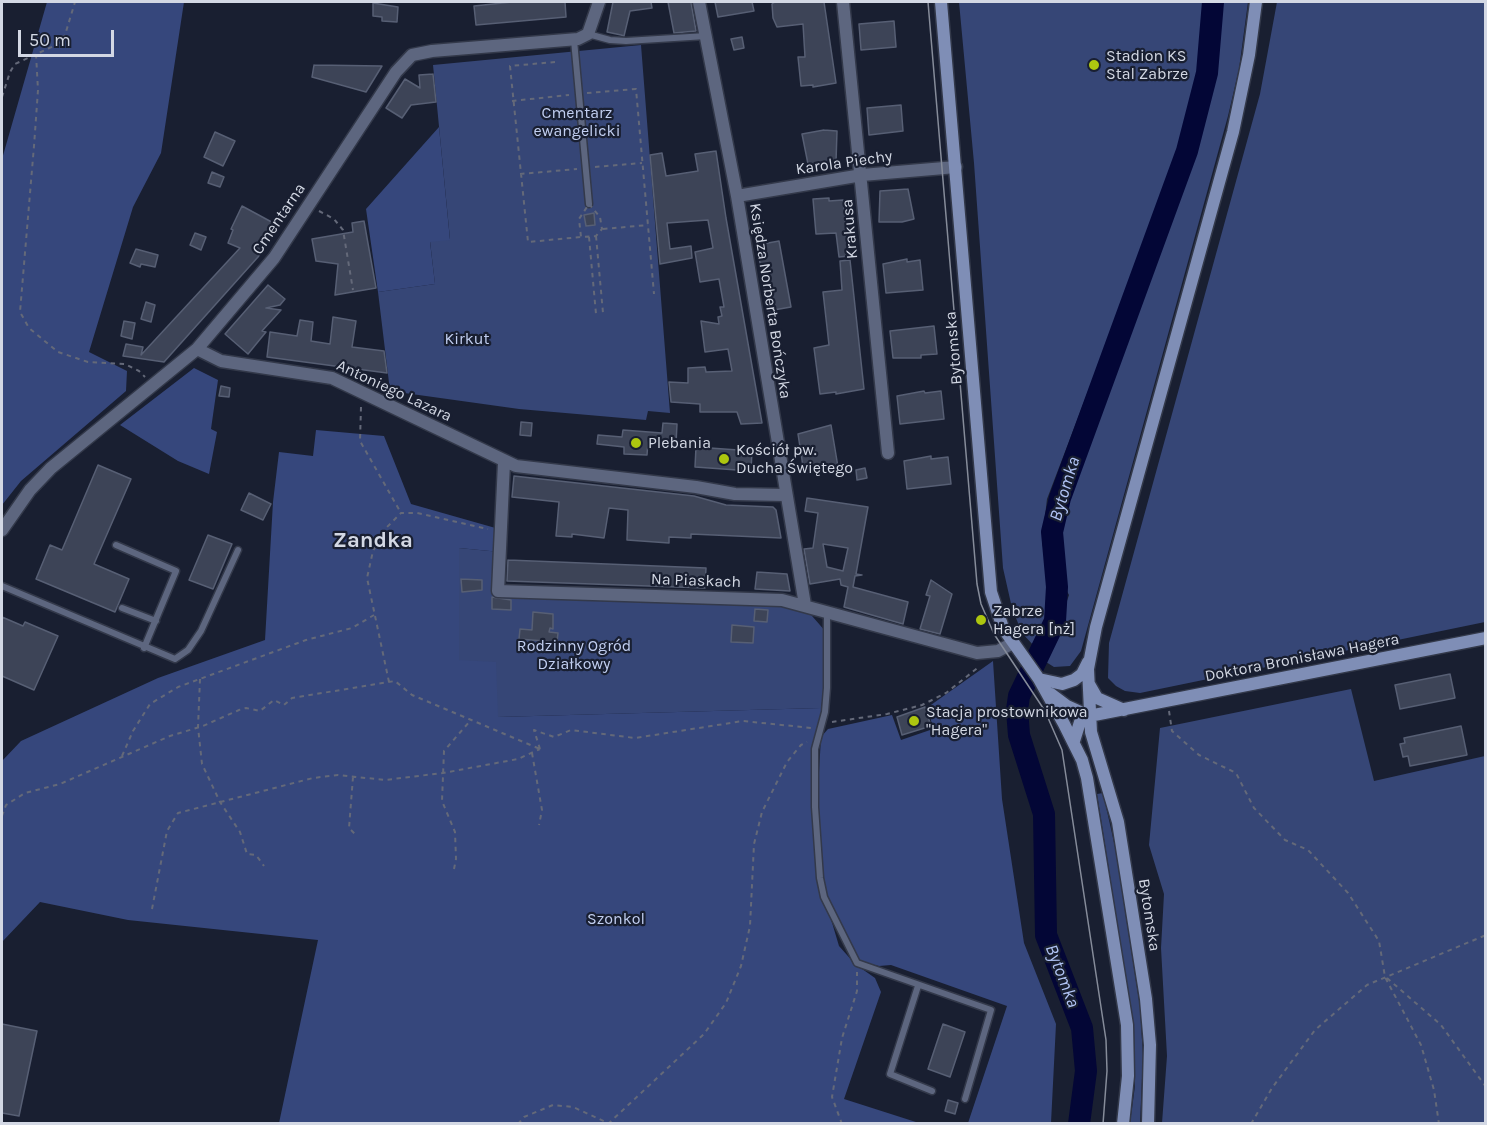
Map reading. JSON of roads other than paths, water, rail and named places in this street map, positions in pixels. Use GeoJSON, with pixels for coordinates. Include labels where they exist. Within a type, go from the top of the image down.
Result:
{"type":"FeatureCollection","features":[{"type":"Feature","properties":{"kind":"street"},"geometry":{"type":"LineString","coordinates":[[588,34],[599,2]]}},
{"type":"Feature","properties":{"kind":"street","name":"Księdza Norberta Bończyka"},"geometry":{"type":"LineString","coordinates":[[699,2],[736,196],[805,605]]}},
{"type":"Feature","properties":{"kind":"street","name":"Krakusa"},"geometry":{"type":"LineString","coordinates":[[843,2],[888,453]]}},
{"type":"Feature","properties":{"kind":"street","name":"Bytomska"},"geometry":{"type":"LineString","coordinates":[[941,2],[989,576],[996,612],[1015,647],[1042,684],[1082,760],[1091,799],[1127,1025],[1128,1076],[1123,1124]]}},
{"type":"Feature","properties":{"kind":"street","name":"Bytomska"},"geometry":{"type":"LineString","coordinates":[[1148,1124],[1150,1044],[1146,999],[1118,822],[1094,748],[1089,716],[1090,658],[1233,132],[1249,55],[1256,2]]}},
{"type":"Feature","properties":{"kind":"street","name":"Cmentarna"},"geometry":{"type":"LineString","coordinates":[[2,530],[30,490],[51,468],[197,349],[274,258],[396,72],[412,55],[432,51],[574,39],[588,34]]}},
{"type":"Feature","properties":{"kind":"street","name":"Karola Piechy"},"geometry":{"type":"LineString","coordinates":[[736,196],[862,175],[956,167]]}},
{"type":"Feature","properties":{"kind":"street","name":"Antoniego Lazara"},"geometry":{"type":"LineString","coordinates":[[197,349],[221,361],[313,374],[353,386],[504,463],[735,494],[785,495]]}},
{"type":"Feature","properties":{"kind":"street","name":"Na Piaskach"},"geometry":{"type":"LineString","coordinates":[[504,463],[498,591],[782,600],[961,650],[988,654],[1015,647]]}},
{"type":"Feature","properties":{"kind":"street","name":"Doktora Bronisława Hagera"},"geometry":{"type":"LineString","coordinates":[[1089,716],[1485,638]]}},
{"type":"Feature","properties":{"kind":"street","name":"Bytomska"},"geometry":{"type":"LineString","coordinates":[[1042,684],[1062,684],[1074,680],[1082,674],[1090,658]]}},
{"type":"Feature","properties":{"kind":"street"},"geometry":{"type":"LineString","coordinates":[[1088,682],[1097,698],[1125,710]]}},
{"type":"Feature","properties":{"kind":"street","name":"Bytomska"},"geometry":{"type":"LineString","coordinates":[[1042,684],[1067,706],[1089,716]]}},
{"type":"Feature","properties":{"kind":"street"},"geometry":{"type":"LineString","coordinates":[[1074,741],[1080,722],[1089,716]]}},
{"type":"Feature","properties":{"kind":"lane"},"geometry":{"type":"LineString","coordinates":[[588,34],[610,40],[626,41],[706,36]]}},
{"type":"Feature","properties":{"kind":"lane"},"geometry":{"type":"LineString","coordinates":[[574,39],[589,204]]}},
{"type":"Feature","properties":{"kind":"lane"},"geometry":{"type":"LineString","coordinates":[[117,545],[176,571],[144,648]]}},
{"type":"Feature","properties":{"kind":"lane"},"geometry":{"type":"LineString","coordinates":[[2,586],[144,648],[175,659],[188,650],[201,631],[238,550]]}},
{"type":"Feature","properties":{"kind":"lane"},"geometry":{"type":"LineString","coordinates":[[122,608],[156,621]]}},
{"type":"Feature","properties":{"kind":"lane"},"geometry":{"type":"LineString","coordinates":[[827,612],[827,688],[822,726],[817,737],[815,807],[820,878],[831,914],[857,963],[991,1010],[965,1099]]}},
{"type":"Feature","properties":{"kind":"lane"},"geometry":{"type":"LineString","coordinates":[[918,986],[890,1074],[932,1091]]}},
{"type":"Feature","properties":{"kind":"waterway","name":"Bytomka"},"geometry":{"type":"LineString","coordinates":[[1079,1124],[1086,1071],[1082,1028],[1046,935],[1044,814],[1019,735],[1017,710],[1019,696],[1055,621],[1057,587],[1052,532],[1060,498],[1187,151],[1207,73],[1213,2]]}},
{"type":"Feature","properties":{"kind":"tram line"},"geometry":{"type":"LineString","coordinates":[[928,2],[977,584],[981,604],[994,634],[1045,711],[1062,750],[1106,1040],[1107,1071],[1103,1124]]}},
{"type":"Feature","properties":{"kind":"place","name":"Stadion KS Stal Zabrze"},"geometry":{"type":"Point","coordinates":[1094,65]}},
{"type":"Feature","properties":{"kind":"place","name":"Plebania"},"geometry":{"type":"Point","coordinates":[636,443]}},
{"type":"Feature","properties":{"kind":"place","name":"Kościół pw. Ducha Świętego"},"geometry":{"type":"Point","coordinates":[724,459]}},
{"type":"Feature","properties":{"kind":"place","name":"Zabrze Hagera [nż]"},"geometry":{"type":"Point","coordinates":[981,620]}},
{"type":"Feature","properties":{"kind":"place","name":"Stacja prostownikowa \"Hagera\""},"geometry":{"type":"Point","coordinates":[914,721]}},
{"type":"Feature","properties":{"kind":"district","name":"Zandka"},"geometry":{"type":"Point","coordinates":[373,541]}},
{"type":"Feature","properties":{"kind":"park label","name":"Cmentarz ewangelicki"},"geometry":{"type":"Point","coordinates":[577,122]}},
{"type":"Feature","properties":{"kind":"park label","name":"Kirkut"},"geometry":{"type":"Point","coordinates":[467,339]}},
{"type":"Feature","properties":{"kind":"park label","name":"Rodzinny Ogród Działkowy"},"geometry":{"type":"Point","coordinates":[574,655]}},
{"type":"Feature","properties":{"kind":"park label","name":"Szonkol"},"geometry":{"type":"Point","coordinates":[616,919]}}]}
